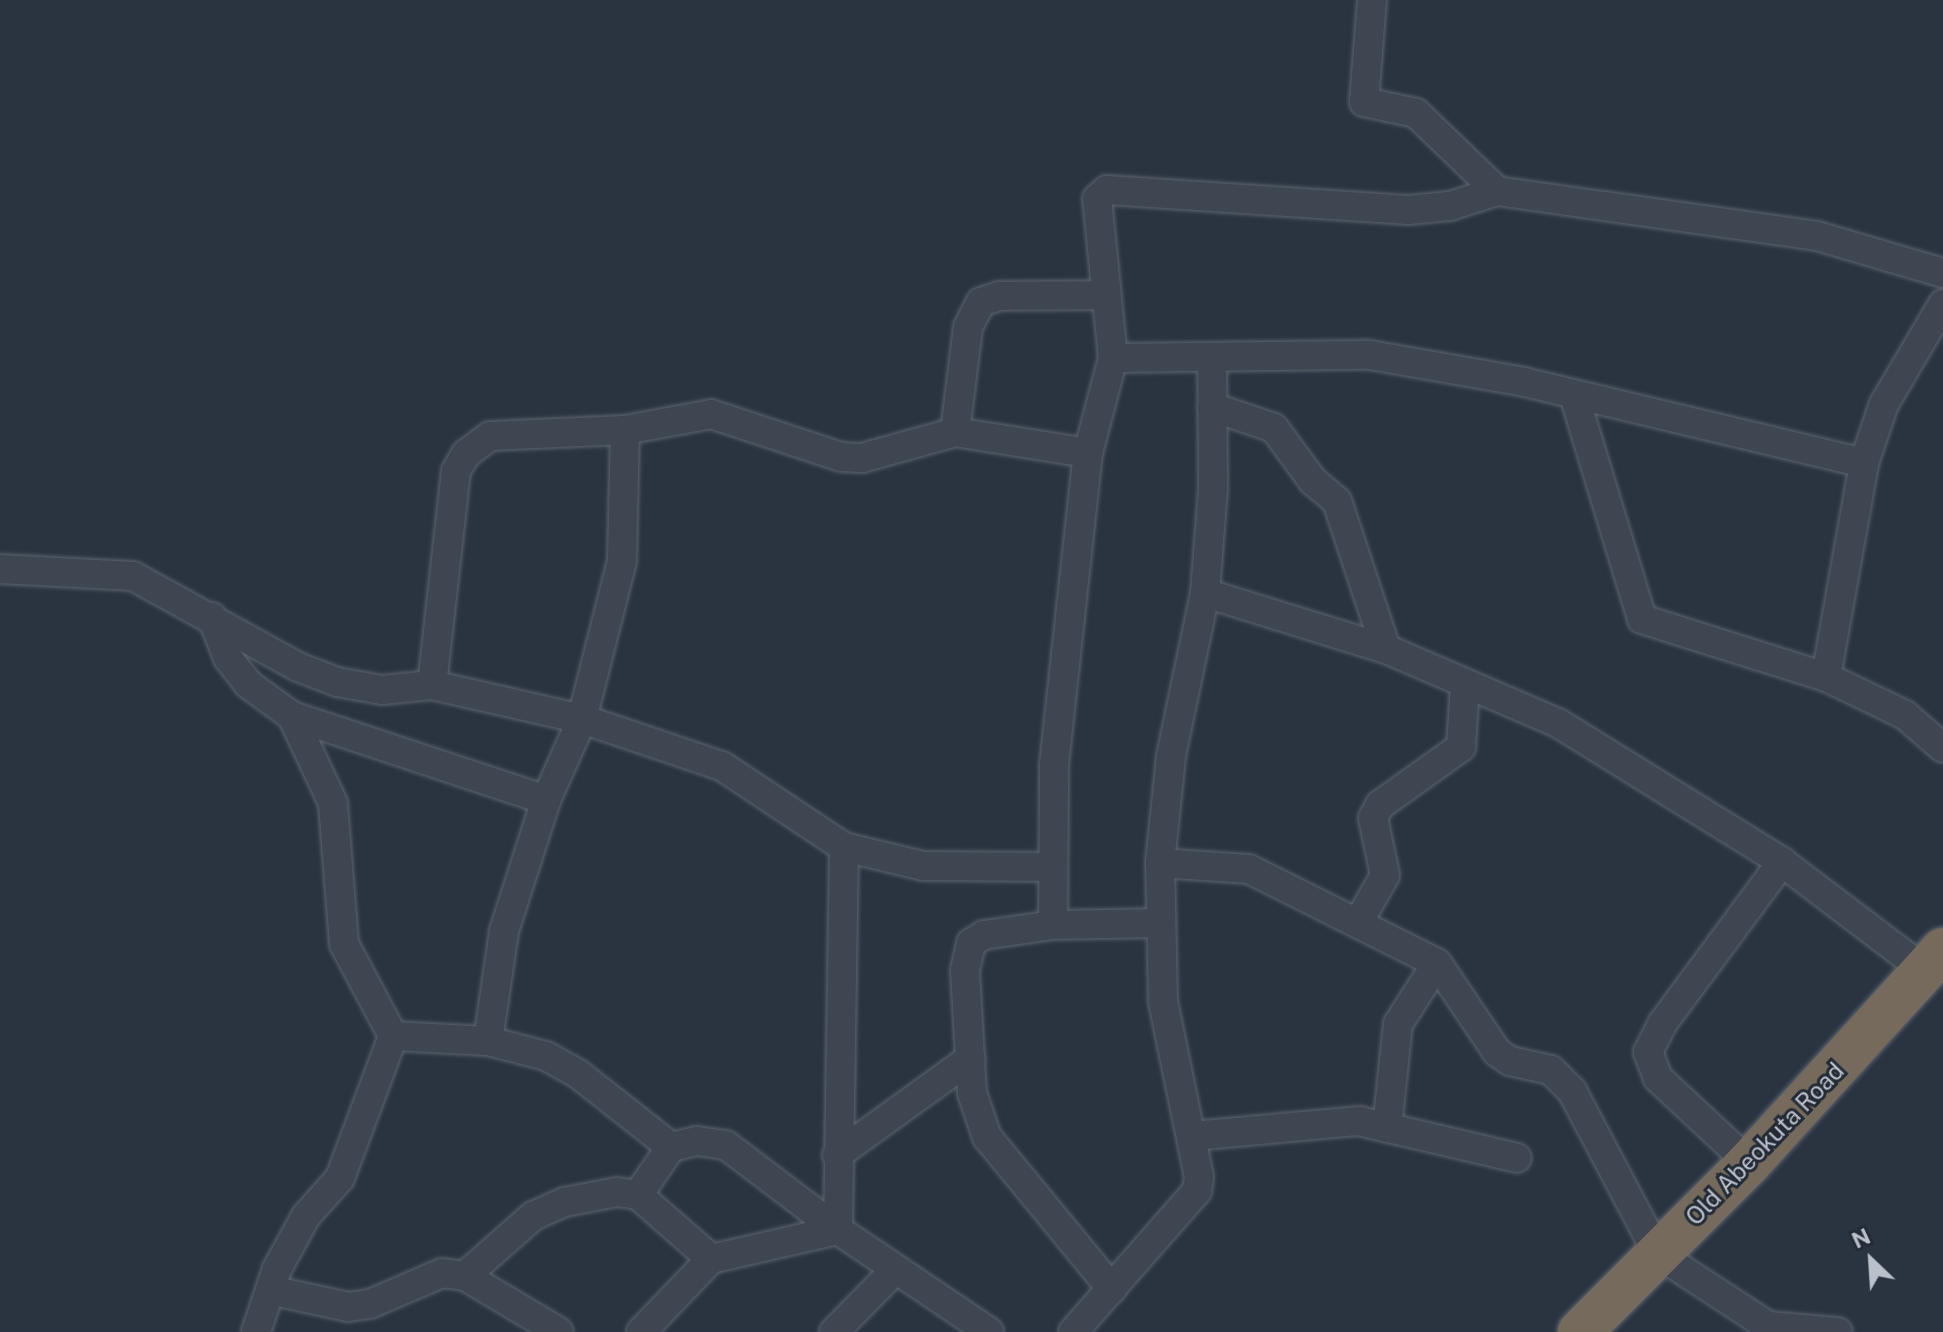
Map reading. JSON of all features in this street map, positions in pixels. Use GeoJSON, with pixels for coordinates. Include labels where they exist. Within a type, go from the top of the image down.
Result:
{"type":"FeatureCollection","features":[{"type":"Feature","properties":{"kind":"highway","name":"Old Abeokuta Road"},"geometry":{"type":"LineString","coordinates":[[1580,1332],[1749,1163],[1935,961]]}},
{"type":"Feature","properties":{"kind":"street"},"geometry":{"type":"LineString","coordinates":[[1372,0],[1364,102],[1416,113],[1497,191]]}},
{"type":"Feature","properties":{"kind":"street"},"geometry":{"type":"LineString","coordinates":[[1053,925],[1054,765],[1088,453],[1113,358],[1097,199],[1107,190],[1408,210],[1450,206],[1497,191],[1817,236],[1943,273]]}},
{"type":"Feature","properties":{"kind":"street"},"geometry":{"type":"LineString","coordinates":[[955,432],[968,327],[981,302],[999,296],[1106,295]]}},
{"type":"Feature","properties":{"kind":"street"},"geometry":{"type":"LineString","coordinates":[[1826,677],[1864,463],[1884,404],[1943,304]]}},
{"type":"Feature","properties":{"kind":"street"},"geometry":{"type":"LineString","coordinates":[[1113,358],[1370,355],[1574,395],[1864,463]]}},
{"type":"Feature","properties":{"kind":"street"},"geometry":{"type":"LineString","coordinates":[[1073,1332],[1197,1191],[1193,1136],[1163,1001],[1160,863],[1171,756],[1205,593],[1212,357]]}},
{"type":"Feature","properties":{"kind":"street"},"geometry":{"type":"LineString","coordinates":[[1574,395],[1642,619],[1826,677],[1905,715],[1943,748]]}},
{"type":"Feature","properties":{"kind":"street"},"geometry":{"type":"LineString","coordinates":[[1212,407],[1274,428],[1313,481],[1337,501],[1386,649]]}},
{"type":"Feature","properties":{"kind":"street"},"geometry":{"type":"LineString","coordinates":[[432,685],[456,471],[466,454],[490,436],[625,430],[711,414],[841,457],[862,458],[955,432],[1088,453]]}},
{"type":"Feature","properties":{"kind":"street"},"geometry":{"type":"LineString","coordinates":[[488,1041],[504,931],[546,800],[582,719],[622,561],[625,430]]}},
{"type":"Feature","properties":{"kind":"street"},"geometry":{"type":"LineString","coordinates":[[0,569],[133,576],[298,667],[337,682],[382,690],[432,685],[582,719],[722,766],[844,847],[923,866],[1053,867]]}},
{"type":"Feature","properties":{"kind":"street"},"geometry":{"type":"LineString","coordinates":[[1205,593],[1386,649],[1558,723],[1935,961]]}},
{"type":"Feature","properties":{"kind":"street"},"geometry":{"type":"LineString","coordinates":[[212,617],[228,658],[248,684],[292,716],[546,800]]}},
{"type":"Feature","properties":{"kind":"street"},"geometry":{"type":"LineString","coordinates":[[1358,923],[1385,875],[1373,818],[1380,805],[1461,747],[1465,683]]}},
{"type":"Feature","properties":{"kind":"street"},"geometry":{"type":"LineString","coordinates":[[256,1332],[270,1290],[306,1216],[340,1178],[393,1036],[344,944],[333,803],[292,716]]}},
{"type":"Feature","properties":{"kind":"street"},"geometry":{"type":"LineString","coordinates":[[838,1230],[844,847]]}},
{"type":"Feature","properties":{"kind":"street"},"geometry":{"type":"LineString","coordinates":[[1749,1163],[1658,1078],[1648,1052],[1662,1024],[1782,862]]}},
{"type":"Feature","properties":{"kind":"street"},"geometry":{"type":"LineString","coordinates":[[1160,863],[1249,869],[1437,963],[1497,1052],[1510,1061],[1551,1070],[1572,1091],[1658,1254],[1768,1326],[1838,1332]]}},
{"type":"Feature","properties":{"kind":"street"},"geometry":{"type":"LineString","coordinates":[[1112,1289],[987,1137],[972,1093],[965,970],[971,943],[984,935],[1053,925],[1161,923]]}},
{"type":"Feature","properties":{"kind":"street"},"geometry":{"type":"LineString","coordinates":[[1387,1128],[1398,1024],[1437,963]]}},
{"type":"Feature","properties":{"kind":"street"},"geometry":{"type":"LineString","coordinates":[[393,1036],[488,1041],[546,1056],[577,1073],[671,1147]]}},
{"type":"Feature","properties":{"kind":"street"},"geometry":{"type":"LineString","coordinates":[[837,1155],[971,1058]]}},
{"type":"Feature","properties":{"kind":"street"},"geometry":{"type":"LineString","coordinates":[[1193,1136],[1327,1121],[1387,1128],[1517,1158]]}},
{"type":"Feature","properties":{"kind":"street"},"geometry":{"type":"LineString","coordinates":[[638,1195],[671,1147],[697,1141],[726,1145],[838,1230],[989,1332]]}},
{"type":"Feature","properties":{"kind":"street"},"geometry":{"type":"LineString","coordinates":[[465,1276],[533,1216],[565,1202],[617,1192],[638,1195],[711,1259]]}},
{"type":"Feature","properties":{"kind":"street"},"geometry":{"type":"LineString","coordinates":[[641,1332],[711,1259],[838,1230]]}},
{"type":"Feature","properties":{"kind":"street"},"geometry":{"type":"LineString","coordinates":[[834,1332],[895,1270]]}},
{"type":"Feature","properties":{"kind":"street"},"geometry":{"type":"LineString","coordinates":[[270,1290],[348,1307],[370,1304],[442,1273],[465,1276],[559,1332]]}}]}
